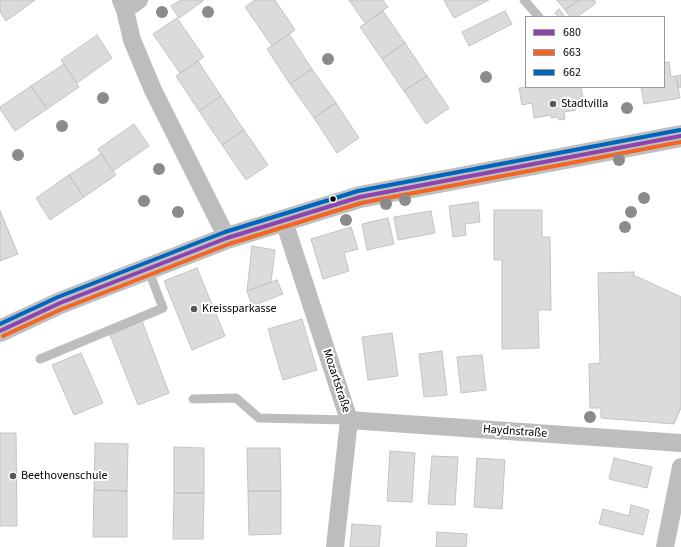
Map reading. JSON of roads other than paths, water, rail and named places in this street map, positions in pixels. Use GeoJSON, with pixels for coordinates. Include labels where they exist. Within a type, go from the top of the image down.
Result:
{"type":"FeatureCollection","features":[{"type":"Feature","properties":{"kind":"street"},"geometry":{"type":"LineString","coordinates":[[128,3],[132,40],[153,90],[228,238]]}},
{"type":"Feature","properties":{"kind":"street"},"geometry":{"type":"LineString","coordinates":[[0,331],[60,303],[228,238],[360,197],[681,136]]}},
{"type":"Feature","properties":{"kind":"street","name":"Mozartstraße"},"geometry":{"type":"LineString","coordinates":[[284,221],[349,420],[335,547]]}},
{"type":"Feature","properties":{"kind":"street","name":"Haydnstraße"},"geometry":{"type":"LineString","coordinates":[[349,420],[681,443]]}},
{"type":"Feature","properties":{"kind":"street"},"geometry":{"type":"LineString","coordinates":[[665,547],[681,467]]}},
{"type":"Feature","properties":{"kind":"lane"},"geometry":{"type":"LineString","coordinates":[[524,0],[538,16]]}},
{"type":"Feature","properties":{"kind":"lane"},"geometry":{"type":"LineString","coordinates":[[40,359],[163,308],[148,269]]}},
{"type":"Feature","properties":{"kind":"lane"},"geometry":{"type":"LineString","coordinates":[[193,398],[236,398],[259,418],[349,420]]}},
{"type":"Feature","properties":{"kind":"place","name":"Stadtvilla"},"geometry":{"type":"Point","coordinates":[553,104]}},
{"type":"Feature","properties":{"kind":"place","name":"Kreissparkasse"},"geometry":{"type":"Point","coordinates":[194,309]}},
{"type":"Feature","properties":{"kind":"place","name":"Beethovenschule"},"geometry":{"type":"Point","coordinates":[13,476]}}]}
